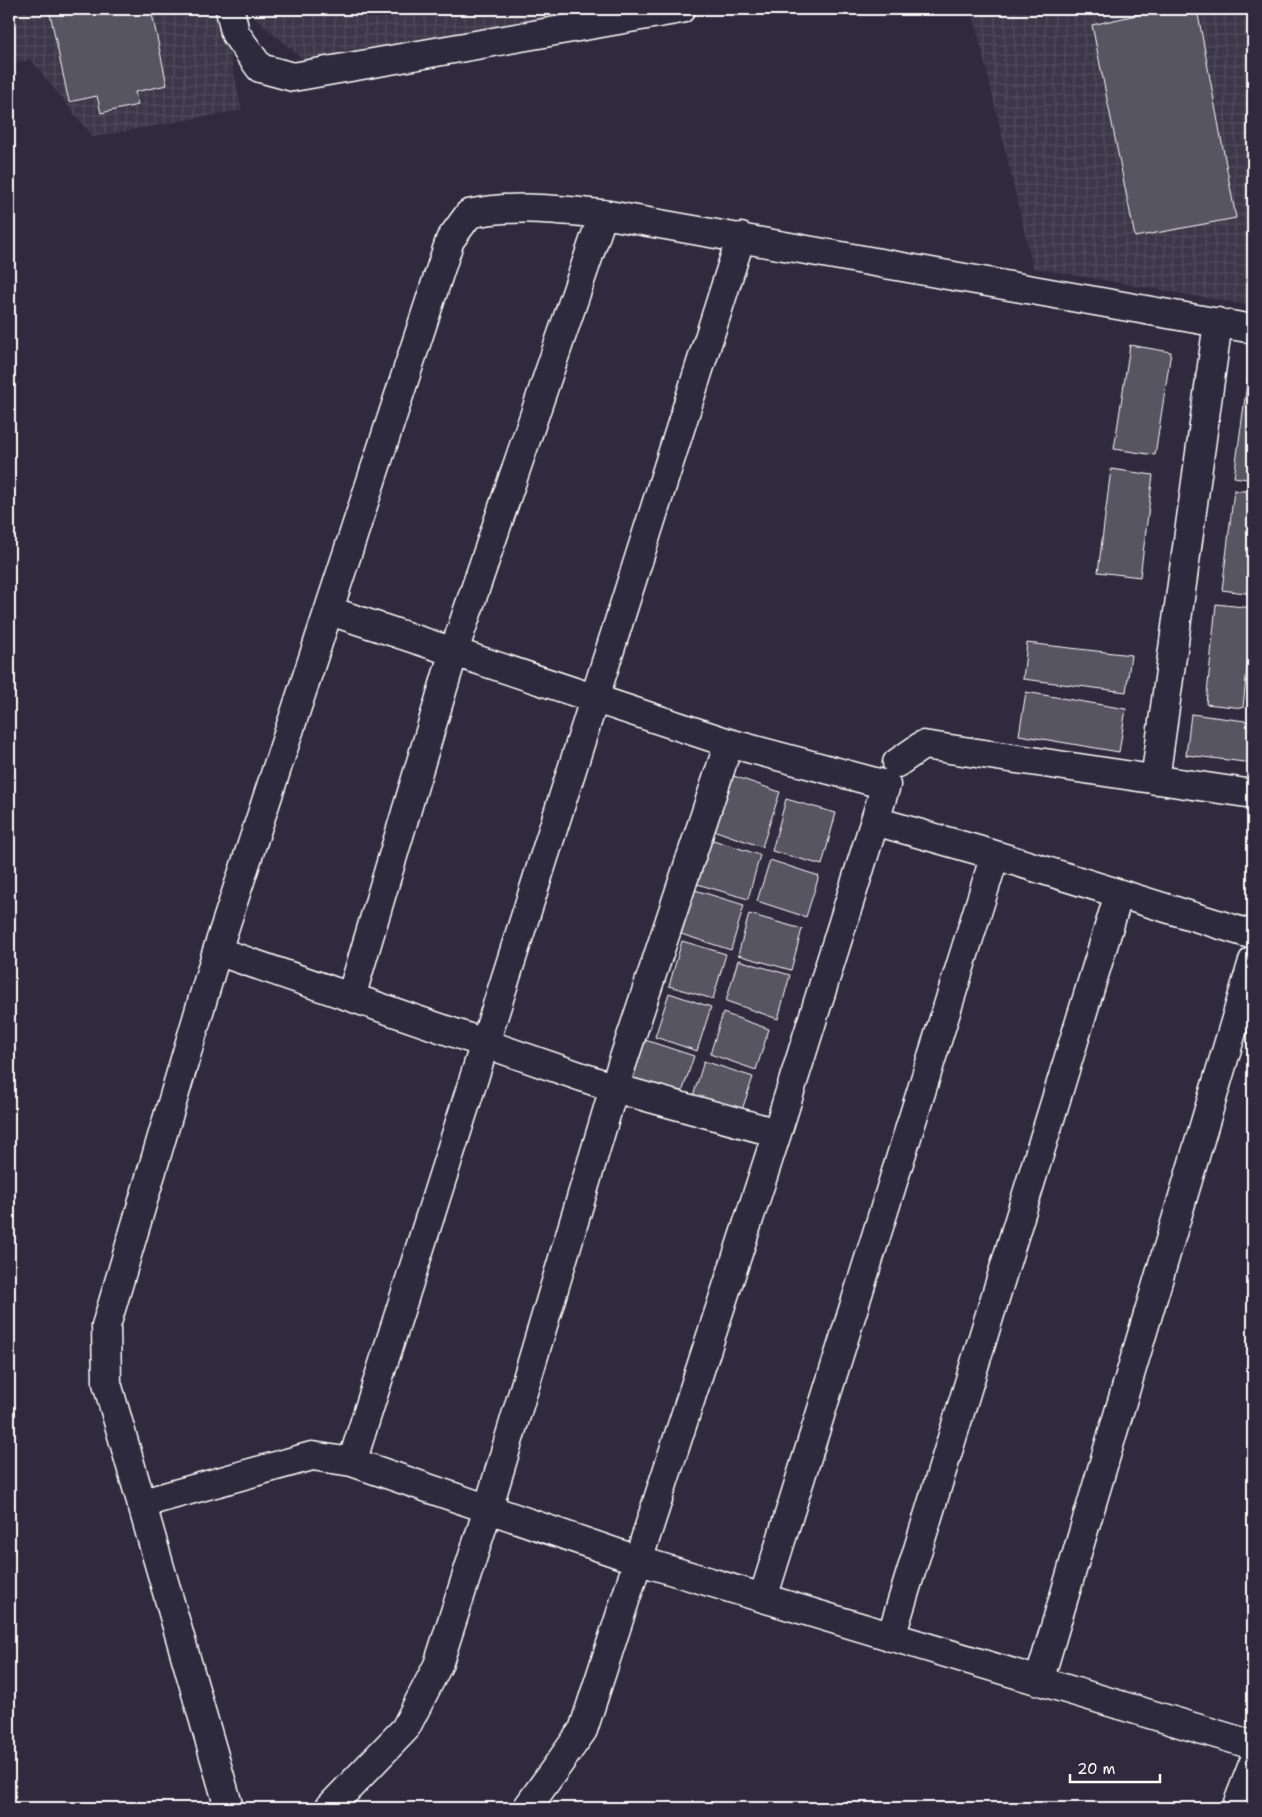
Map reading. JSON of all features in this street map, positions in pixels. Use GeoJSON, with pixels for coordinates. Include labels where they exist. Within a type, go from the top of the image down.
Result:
{"type":"FeatureCollection","features":[{"type":"Feature","properties":{"kind":"street"},"geometry":{"type":"LineString","coordinates":[[230,9],[235,33],[260,68],[293,77],[681,9]]}},
{"type":"Feature","properties":{"kind":"street"},"geometry":{"type":"LineString","coordinates":[[229,1808],[107,1383],[106,1326],[217,951],[330,611],[450,240],[469,214],[495,208],[535,208],[603,214],[1253,329]]}},
{"type":"Feature","properties":{"kind":"street"},"geometry":{"type":"LineString","coordinates":[[351,997],[454,651],[603,214]]}},
{"type":"Feature","properties":{"kind":"street"},"geometry":{"type":"LineString","coordinates":[[352,1462],[741,237]]}},
{"type":"Feature","properties":{"kind":"street"},"geometry":{"type":"LineString","coordinates":[[1155,780],[1218,322]]}},
{"type":"Feature","properties":{"kind":"street"},"geometry":{"type":"LineString","coordinates":[[330,611],[730,743],[886,785],[778,1133],[640,1561],[583,1730],[527,1808]]}},
{"type":"Feature","properties":{"kind":"street"},"geometry":{"type":"LineString","coordinates":[[329,1808],[404,1729],[438,1665],[488,1509],[614,1088],[730,743]]}},
{"type":"Feature","properties":{"kind":"street"},"geometry":{"type":"LineString","coordinates":[[897,763],[923,744],[1253,794]]}},
{"type":"Feature","properties":{"kind":"street"},"geometry":{"type":"LineString","coordinates":[[875,821],[995,855],[1253,935]]}},
{"type":"Feature","properties":{"kind":"street"},"geometry":{"type":"LineString","coordinates":[[763,1598],[995,855]]}},
{"type":"Feature","properties":{"kind":"street"},"geometry":{"type":"LineString","coordinates":[[891,1636],[1119,894]]}},
{"type":"Feature","properties":{"kind":"street"},"geometry":{"type":"LineString","coordinates":[[217,951],[614,1088],[778,1133]]}},
{"type":"Feature","properties":{"kind":"street"},"geometry":{"type":"LineString","coordinates":[[1039,1681],[1253,961]]}},
{"type":"Feature","properties":{"kind":"street"},"geometry":{"type":"LineString","coordinates":[[143,1503],[312,1456],[352,1462],[640,1561],[1253,1745]]}},
{"type":"Feature","properties":{"kind":"street"},"geometry":{"type":"LineString","coordinates":[[1236,1808],[1253,1764]]}},
{"type":"Feature","properties":{"kind":"shaded area"},"geometry":{"type":"Polygon","coordinates":[[[9,9],[220,9],[242,110],[93,137],[31,60],[9,64],[9,9]]]}},
{"type":"Feature","properties":{"kind":"shaded area"},"geometry":{"type":"Polygon","coordinates":[[[253,9],[588,9],[589,14],[311,66],[255,18],[253,9]]]}},
{"type":"Feature","properties":{"kind":"shaded area"},"geometry":{"type":"Polygon","coordinates":[[[972,9],[1243,9],[1253,57],[1253,306],[1033,268],[972,9]]]}},
{"type":"Feature","properties":{"kind":"building"},"geometry":{"type":"Polygon","coordinates":[[[49,9],[151,9],[167,85],[135,92],[138,105],[101,113],[97,96],[69,102],[49,9]]]}},
{"type":"Feature","properties":{"kind":"building"},"geometry":{"type":"Polygon","coordinates":[[[1145,9],[1197,9],[1236,218],[1135,237],[1092,25],[1145,13],[1145,9]]]}},
{"type":"Feature","properties":{"kind":"building"},"geometry":{"type":"Polygon","coordinates":[[[1130,345],[1171,352],[1155,455],[1114,449],[1130,345]]]}},
{"type":"Feature","properties":{"kind":"building"},"geometry":{"type":"Polygon","coordinates":[[[1249,369],[1253,370],[1253,480],[1234,477],[1249,369]]]}},
{"type":"Feature","properties":{"kind":"building"},"geometry":{"type":"Polygon","coordinates":[[[1111,469],[1153,475],[1140,577],[1098,572],[1111,469]]]}},
{"type":"Feature","properties":{"kind":"building"},"geometry":{"type":"Polygon","coordinates":[[[1234,490],[1253,492],[1253,594],[1222,590],[1234,490]]]}},
{"type":"Feature","properties":{"kind":"building"},"geometry":{"type":"Polygon","coordinates":[[[1216,604],[1253,608],[1243,708],[1206,704],[1216,604]]]}},
{"type":"Feature","properties":{"kind":"building"},"geometry":{"type":"Polygon","coordinates":[[[1027,643],[1131,655],[1126,692],[1023,679],[1027,643]]]}},
{"type":"Feature","properties":{"kind":"building"},"geometry":{"type":"Polygon","coordinates":[[[1026,692],[1126,709],[1119,752],[1019,735],[1026,692]]]}},
{"type":"Feature","properties":{"kind":"building"},"geometry":{"type":"Polygon","coordinates":[[[1191,714],[1253,722],[1253,763],[1186,755],[1191,714]]]}},
{"type":"Feature","properties":{"kind":"building"},"geometry":{"type":"Polygon","coordinates":[[[731,775],[780,792],[762,847],[713,830],[731,775]]]}},
{"type":"Feature","properties":{"kind":"building"},"geometry":{"type":"Polygon","coordinates":[[[786,799],[836,813],[822,865],[772,851],[786,799]]]}},
{"type":"Feature","properties":{"kind":"building"},"geometry":{"type":"Polygon","coordinates":[[[710,839],[760,855],[748,899],[697,884],[710,839]]]}},
{"type":"Feature","properties":{"kind":"building"},"geometry":{"type":"Polygon","coordinates":[[[770,860],[819,876],[806,917],[757,901],[770,860]]]}},
{"type":"Feature","properties":{"kind":"building"},"geometry":{"type":"Polygon","coordinates":[[[695,890],[744,905],[731,950],[681,934],[695,890]]]}},
{"type":"Feature","properties":{"kind":"building"},"geometry":{"type":"Polygon","coordinates":[[[749,914],[802,929],[791,970],[738,955],[749,914]]]}},
{"type":"Feature","properties":{"kind":"building"},"geometry":{"type":"Polygon","coordinates":[[[682,941],[726,954],[713,999],[669,986],[682,941]]]}},
{"type":"Feature","properties":{"kind":"building"},"geometry":{"type":"Polygon","coordinates":[[[738,960],[790,975],[778,1019],[726,1001],[738,960]]]}},
{"type":"Feature","properties":{"kind":"building"},"geometry":{"type":"Polygon","coordinates":[[[669,993],[711,1007],[697,1051],[655,1037],[669,993]]]}},
{"type":"Feature","properties":{"kind":"building"},"geometry":{"type":"Polygon","coordinates":[[[723,1013],[769,1029],[756,1070],[710,1054],[723,1013]]]}},
{"type":"Feature","properties":{"kind":"building"},"geometry":{"type":"Polygon","coordinates":[[[645,1040],[694,1056],[680,1099],[631,1083],[645,1040]]]}},
{"type":"Feature","properties":{"kind":"building"},"geometry":{"type":"Polygon","coordinates":[[[704,1061],[753,1077],[739,1119],[691,1103],[704,1061]]]}}]}
